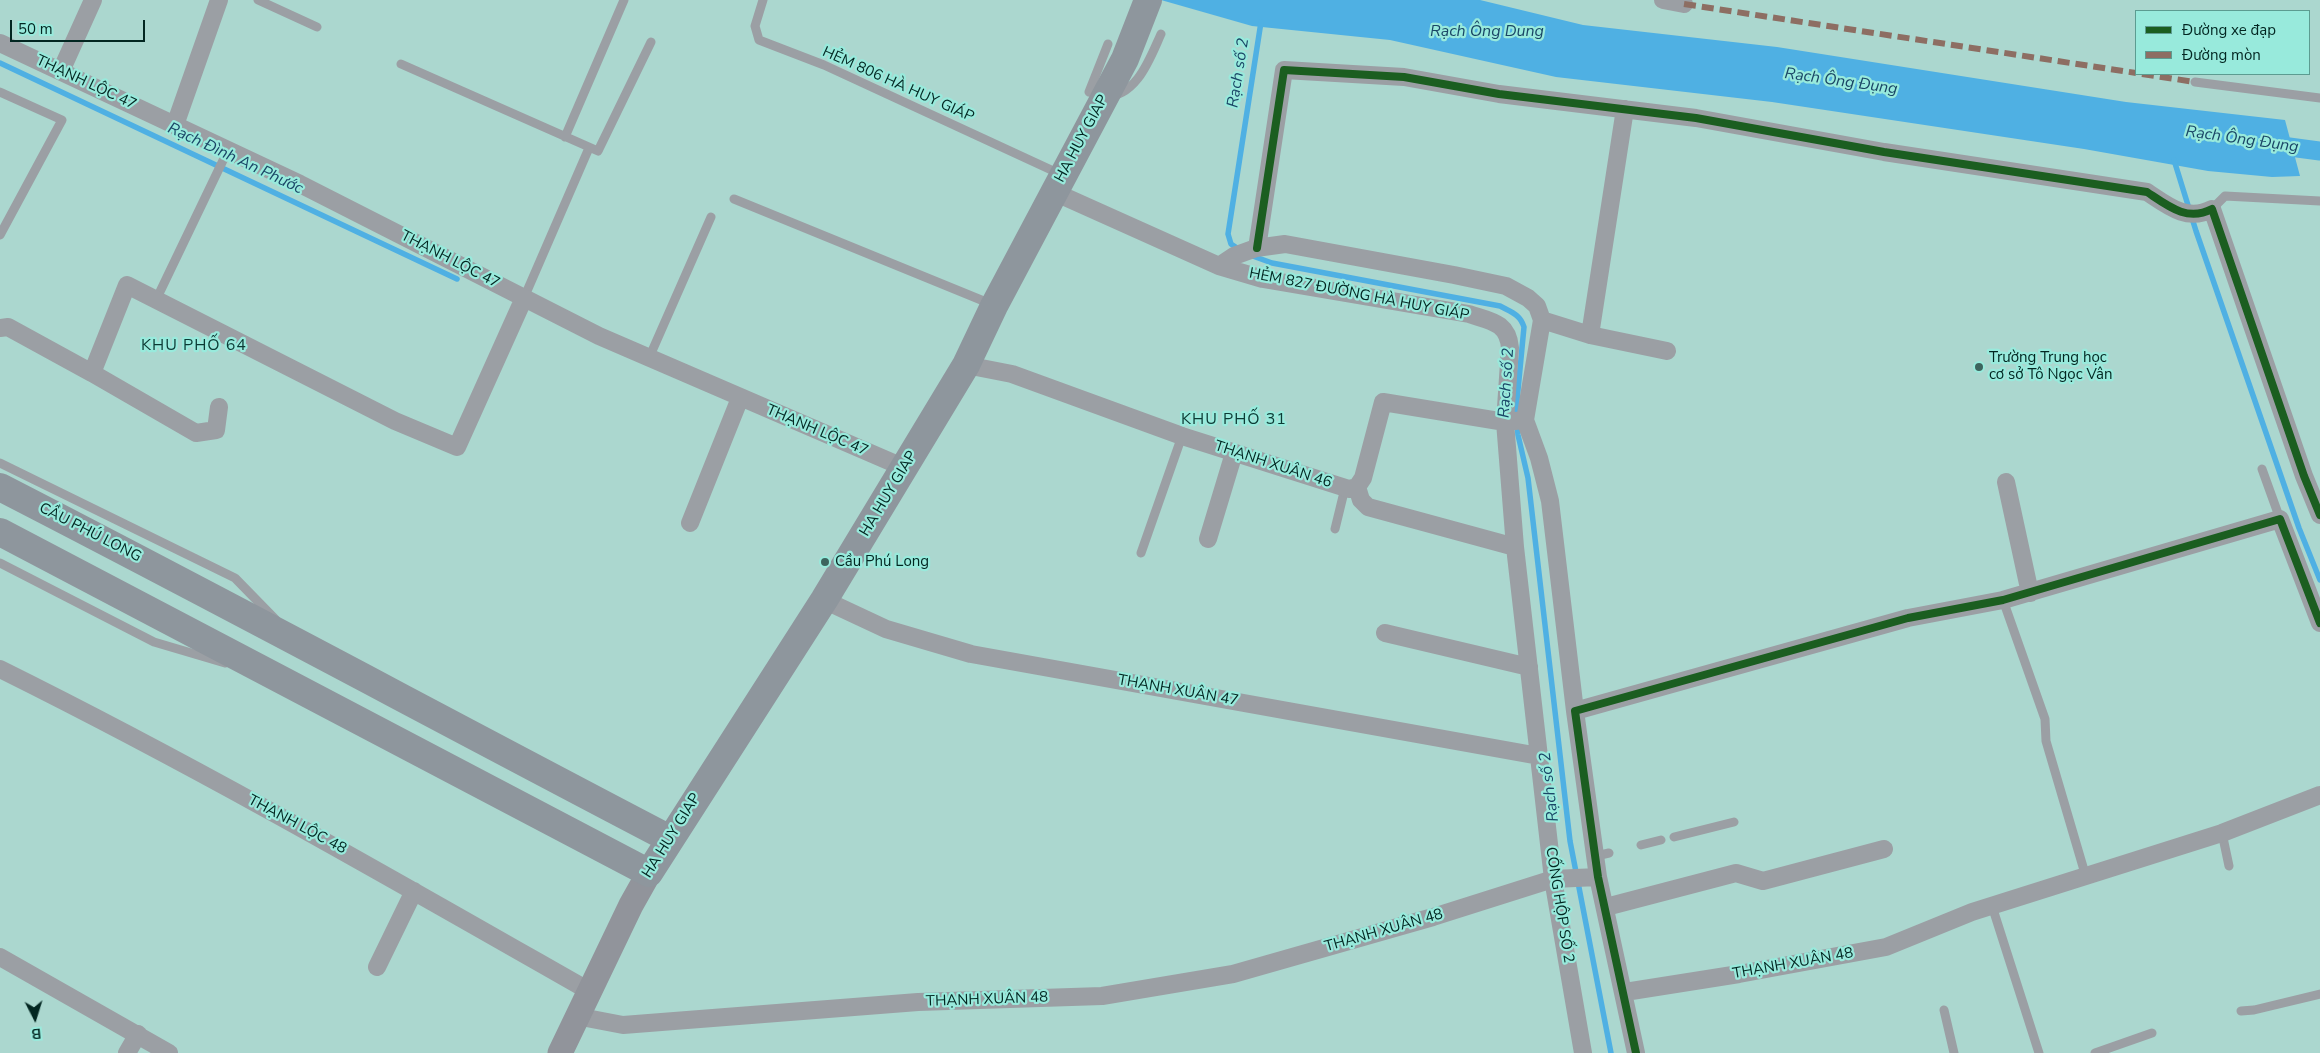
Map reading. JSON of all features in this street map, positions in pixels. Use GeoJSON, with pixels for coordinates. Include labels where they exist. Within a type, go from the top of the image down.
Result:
{"type":"FeatureCollection","features":[{"type":"Feature","properties":{"kind":"main road","name":"HA HUY GIAP"},"geometry":{"type":"LineString","coordinates":[[649,872],[824,600],[966,365],[994,306],[1105,97],[1116,51],[1148,0]]}},
{"type":"Feature","properties":{"kind":"main road","name":"CẦU PHÚ LONG"},"geometry":{"type":"LineString","coordinates":[[0,487],[181,580],[305,648],[670,839]]}},
{"type":"Feature","properties":{"kind":"main road"},"geometry":{"type":"LineString","coordinates":[[0,532],[649,872]]}},
{"type":"Feature","properties":{"kind":"street"},"geometry":{"type":"LineString","coordinates":[[61,71],[93,0]]}},
{"type":"Feature","properties":{"kind":"street"},"geometry":{"type":"LineString","coordinates":[[175,125],[219,0]]}},
{"type":"Feature","properties":{"kind":"street"},"geometry":{"type":"LineString","coordinates":[[1663,0],[1684,4]]}},
{"type":"Feature","properties":{"kind":"street","name":"THẠNH LỘC 47"},"geometry":{"type":"LineString","coordinates":[[0,43],[300,184],[598,336],[905,468]]}},
{"type":"Feature","properties":{"kind":"street"},"geometry":{"type":"LineString","coordinates":[[1256,248],[1284,70],[1404,77],[1499,94],[1696,118],[1884,152],[2147,192],[2179,213],[2207,212],[2320,515]]}},
{"type":"Feature","properties":{"kind":"street"},"geometry":{"type":"LineString","coordinates":[[1590,335],[1625,109]]}},
{"type":"Feature","properties":{"kind":"street"},"geometry":{"type":"LineString","coordinates":[[1058,184],[1227,261]]}},
{"type":"Feature","properties":{"kind":"street","name":"HẺM 827 ĐƯỜNG HÀ HUY GIÁP"},"geometry":{"type":"LineString","coordinates":[[1227,261],[1256,248],[1285,244],[1454,275],[1506,286],[1528,298],[1537,306],[1542,320]]}},
{"type":"Feature","properties":{"kind":"street","name":"HẺM 827 ĐƯỜNG HÀ HUY GIÁP"},"geometry":{"type":"LineString","coordinates":[[1227,261],[1263,279],[1469,314],[1493,322],[1505,329],[1509,337],[1505,422],[1515,547],[1529,667]]}},
{"type":"Feature","properties":{"kind":"street"},"geometry":{"type":"LineString","coordinates":[[92,373],[128,285],[395,420],[457,448],[524,298]]}},
{"type":"Feature","properties":{"kind":"street"},"geometry":{"type":"LineString","coordinates":[[1636,1053],[1625,992],[1598,877],[1603,854],[1575,711],[1550,501],[1539,458],[1526,420],[1542,320],[1590,335],[1667,351]]}},
{"type":"Feature","properties":{"kind":"street"},"geometry":{"type":"LineString","coordinates":[[0,328],[3,326],[8,327],[196,433],[216,430],[219,407]]}},
{"type":"Feature","properties":{"kind":"street","name":"THẠNH XUÂN 46"},"geometry":{"type":"LineString","coordinates":[[966,365],[1012,374],[1182,436],[1351,488]]}},
{"type":"Feature","properties":{"kind":"street"},"geometry":{"type":"LineString","coordinates":[[690,524],[740,398]]}},
{"type":"Feature","properties":{"kind":"street"},"geometry":{"type":"LineString","coordinates":[[1515,547],[1368,507],[1351,488],[1363,478],[1383,402],[1505,422],[1526,420]]}},
{"type":"Feature","properties":{"kind":"street"},"geometry":{"type":"LineString","coordinates":[[1208,539],[1234,452]]}},
{"type":"Feature","properties":{"kind":"street"},"geometry":{"type":"LineString","coordinates":[[2006,482],[2030,593]]}},
{"type":"Feature","properties":{"kind":"street"},"geometry":{"type":"LineString","coordinates":[[1575,711],[1908,618],[2030,593],[2280,519],[2320,623]]}},
{"type":"Feature","properties":{"kind":"street","name":"THẠNH XUÂN 47"},"geometry":{"type":"LineString","coordinates":[[824,600],[886,629],[971,654],[1540,756]]}},
{"type":"Feature","properties":{"kind":"street"},"geometry":{"type":"LineString","coordinates":[[1384,633],[1529,667]]}},
{"type":"Feature","properties":{"kind":"street","name":"CỐNG HỘP SỐ 2"},"geometry":{"type":"LineString","coordinates":[[1529,667],[1553,879],[1583,1053]]}},
{"type":"Feature","properties":{"kind":"street","name":"THẠNH LỘC 48"},"geometry":{"type":"LineString","coordinates":[[0,669],[196,771],[353,856],[589,991]]}},
{"type":"Feature","properties":{"kind":"street","name":"THẠNH XUÂN 48"},"geometry":{"type":"LineString","coordinates":[[1625,992],[1886,947],[1992,906],[2222,833],[2320,795]]}},
{"type":"Feature","properties":{"kind":"street"},"geometry":{"type":"LineString","coordinates":[[1606,907],[1736,873],[1763,881],[1884,849]]}},
{"type":"Feature","properties":{"kind":"street","name":"HA HUY GIAP"},"geometry":{"type":"LineString","coordinates":[[560,1053],[576,1016],[649,872]]}},
{"type":"Feature","properties":{"kind":"street","name":"THẠNH XUÂN 48"},"geometry":{"type":"LineString","coordinates":[[576,1016],[623,1024],[918,1002],[1102,996],[1234,974],[1433,917],[1553,879],[1598,877]]}},
{"type":"Feature","properties":{"kind":"street"},"geometry":{"type":"LineString","coordinates":[[377,967],[414,891]]}},
{"type":"Feature","properties":{"kind":"street"},"geometry":{"type":"LineString","coordinates":[[0,957],[169,1053]]}},
{"type":"Feature","properties":{"kind":"street"},"geometry":{"type":"LineString","coordinates":[[127,1053],[138,1034]]}},
{"type":"Feature","properties":{"kind":"lane"},"geometry":{"type":"LineString","coordinates":[[258,0],[317,27]]}},
{"type":"Feature","properties":{"kind":"lane"},"geometry":{"type":"LineString","coordinates":[[565,137],[624,0]]}},
{"type":"Feature","properties":{"kind":"lane","name":"HẺM 806 HÀ HUY GIÁP"},"geometry":{"type":"LineString","coordinates":[[763,0],[755,26],[759,40],[824,66],[1058,184]]}},
{"type":"Feature","properties":{"kind":"lane"},"geometry":{"type":"LineString","coordinates":[[1105,97],[1128,90],[1147,66],[1161,34]]}},
{"type":"Feature","properties":{"kind":"lane"},"geometry":{"type":"LineString","coordinates":[[401,64],[598,151],[651,42]]}},
{"type":"Feature","properties":{"kind":"lane"},"geometry":{"type":"LineString","coordinates":[[2195,82],[2320,98]]}},
{"type":"Feature","properties":{"kind":"lane"},"geometry":{"type":"LineString","coordinates":[[0,92],[62,120],[3,221],[0,235]]}},
{"type":"Feature","properties":{"kind":"lane"},"geometry":{"type":"LineString","coordinates":[[524,298],[590,148]]}},
{"type":"Feature","properties":{"kind":"lane"},"geometry":{"type":"LineString","coordinates":[[156,300],[228,150]]}},
{"type":"Feature","properties":{"kind":"lane"},"geometry":{"type":"LineString","coordinates":[[2207,212],[2225,196],[2320,201]]}},
{"type":"Feature","properties":{"kind":"lane"},"geometry":{"type":"LineString","coordinates":[[734,199],[994,306]]}},
{"type":"Feature","properties":{"kind":"lane"},"geometry":{"type":"LineString","coordinates":[[649,358],[711,217]]}},
{"type":"Feature","properties":{"kind":"lane"},"geometry":{"type":"LineString","coordinates":[[1141,553],[1182,436]]}},
{"type":"Feature","properties":{"kind":"lane"},"geometry":{"type":"LineString","coordinates":[[0,463],[235,578],[305,648]]}},
{"type":"Feature","properties":{"kind":"lane"},"geometry":{"type":"LineString","coordinates":[[2262,469],[2280,519]]}},
{"type":"Feature","properties":{"kind":"lane"},"geometry":{"type":"LineString","coordinates":[[1335,529],[1351,488]]}},
{"type":"Feature","properties":{"kind":"lane"},"geometry":{"type":"LineString","coordinates":[[0,563],[154,642],[288,682]]}},
{"type":"Feature","properties":{"kind":"lane"},"geometry":{"type":"LineString","coordinates":[[2003,600],[2045,720],[2046,741],[2086,877]]}},
{"type":"Feature","properties":{"kind":"lane"},"geometry":{"type":"LineString","coordinates":[[1674,837],[1734,822]]}},
{"type":"Feature","properties":{"kind":"lane"},"geometry":{"type":"LineString","coordinates":[[2222,833],[2229,866]]}},
{"type":"Feature","properties":{"kind":"lane"},"geometry":{"type":"LineString","coordinates":[[1641,845],[1661,840]]}},
{"type":"Feature","properties":{"kind":"lane"},"geometry":{"type":"LineString","coordinates":[[1992,906],[2039,1053]]}},
{"type":"Feature","properties":{"kind":"lane"},"geometry":{"type":"LineString","coordinates":[[2241,1011],[2254,1010],[2320,994]]}},
{"type":"Feature","properties":{"kind":"lane"},"geometry":{"type":"LineString","coordinates":[[1944,1010],[1954,1053]]}},
{"type":"Feature","properties":{"kind":"lane"},"geometry":{"type":"LineString","coordinates":[[2094,1053],[2152,1033]]}},
{"type":"Feature","properties":{"kind":"water","name":"Rạch Ông Dung"},"geometry":{"type":"Polygon","coordinates":[[[1161,0],[1480,0],[1583,25],[1777,47],[2126,102],[2285,120],[2300,176],[2272,177],[2208,171],[2084,149],[1772,102],[1556,77],[1390,40],[1252,26],[1161,0]]]}},
{"type":"Feature","properties":{"kind":"waterway","name":"Rạch số 2"},"geometry":{"type":"LineString","coordinates":[[1240,250],[1231,244],[1228,234],[1261,22]]}},
{"type":"Feature","properties":{"kind":"waterway","name":"Rạch Đình An Phước"},"geometry":{"type":"LineString","coordinates":[[0,63],[457,279]]}},
{"type":"Feature","properties":{"kind":"waterway","name":"Rạch Ông Đụng"},"geometry":{"type":"LineString","coordinates":[[2267,144],[2320,151]]}},
{"type":"Feature","properties":{"kind":"waterway"},"geometry":{"type":"LineString","coordinates":[[2174,160],[2196,231],[2299,528],[2320,580]]}},
{"type":"Feature","properties":{"kind":"waterway","name":"Rạch số 2"},"geometry":{"type":"LineString","coordinates":[[1250,255],[1272,263],[1500,306],[1515,314],[1524,327],[1516,411],[1518,435],[1528,478],[1570,841],[1611,1053]]}},
{"type":"Feature","properties":{"kind":"marked path"},"geometry":{"type":"LineString","coordinates":[[1684,4],[2135,73]]}},
{"type":"Feature","properties":{"kind":"marked path"},"geometry":{"type":"LineString","coordinates":[[2149,75],[2195,82]]}},
{"type":"Feature","properties":{"kind":"cycle path"},"geometry":{"type":"LineString","coordinates":[[1257,248],[1284,70],[1404,77],[1499,94],[1696,118],[1884,152],[2147,192],[2178,211],[2194,214],[2212,209],[2304,476],[2320,515]]}},
{"type":"Feature","properties":{"kind":"cycle path"},"geometry":{"type":"LineString","coordinates":[[1636,1053],[1598,877],[1575,711],[1908,618],[2003,600],[2280,519],[2320,623]]}},
{"type":"Feature","properties":{"kind":"place","name":"Trường Trung học cơ sở Tô Ngọc Vân"},"geometry":{"type":"Point","coordinates":[1979,367]}},
{"type":"Feature","properties":{"kind":"place","name":"Cầu Phú Long"},"geometry":{"type":"Point","coordinates":[825,562]}},
{"type":"Feature","properties":{"kind":"district","name":"KHU PHỐ 64"},"geometry":{"type":"Point","coordinates":[194,346]}},
{"type":"Feature","properties":{"kind":"district","name":"KHU PHỐ 31"},"geometry":{"type":"Point","coordinates":[1234,420]}}]}
